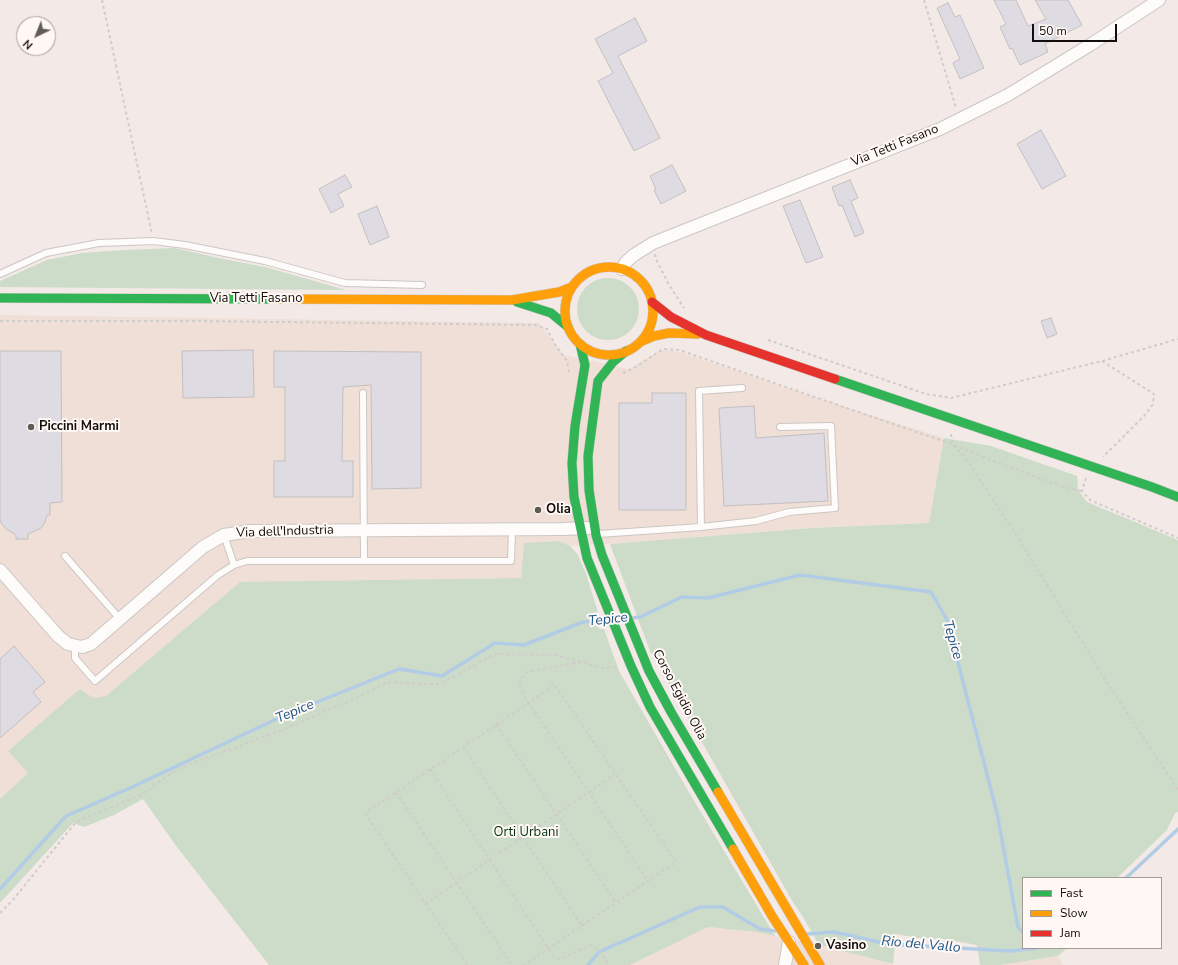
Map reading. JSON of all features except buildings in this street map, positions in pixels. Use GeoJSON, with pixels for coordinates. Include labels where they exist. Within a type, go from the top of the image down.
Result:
{"type":"FeatureCollection","features":[{"type":"Feature","properties":{"kind":"main road"},"geometry":{"type":"LineString","coordinates":[[640,342],[648,330],[652,316],[652,302],[648,291],[641,281],[622,269],[608,267],[594,270],[582,276],[572,287],[566,299],[565,313],[568,327],[573,336],[580,344],[590,350],[602,354],[614,354],[626,352],[640,342],[654,336],[669,333],[706,335]]}},
{"type":"Feature","properties":{"kind":"main road","name":"Via Tetti Fasano"},"geometry":{"type":"LineString","coordinates":[[0,298],[512,300],[559,292],[572,287]]}},
{"type":"Feature","properties":{"kind":"main road","name":"Via Tetti Fasano"},"geometry":{"type":"LineString","coordinates":[[512,300],[551,313],[568,327]]}},
{"type":"Feature","properties":{"kind":"main road"},"geometry":{"type":"LineString","coordinates":[[652,302],[671,317],[706,335],[1178,496]]}},
{"type":"Feature","properties":{"kind":"main road"},"geometry":{"type":"LineString","coordinates":[[580,344],[585,365],[574,426],[572,463],[574,497],[580,529],[588,558],[615,629],[650,707],[772,916],[804,965]]}},
{"type":"Feature","properties":{"kind":"main road","name":"Corso Egidio Olia"},"geometry":{"type":"LineString","coordinates":[[626,352],[613,362],[598,381],[588,456],[589,490],[595,531],[603,558],[649,671],[671,712],[820,965]]}},
{"type":"Feature","properties":{"kind":"street","name":"Via Tetti Fasano"},"geometry":{"type":"LineString","coordinates":[[622,269],[626,262],[634,255],[654,243],[940,129],[959,118],[1008,95],[1090,45],[1159,0]]}},
{"type":"Feature","properties":{"kind":"street","name":"Via dell'Industria"},"geometry":{"type":"LineString","coordinates":[[75,646],[91,644],[203,547],[224,535],[250,531],[580,529],[595,531]]}},
{"type":"Feature","properties":{"kind":"street"},"geometry":{"type":"LineString","coordinates":[[0,570],[58,636],[68,644],[75,646]]}},
{"type":"Feature","properties":{"kind":"street"},"geometry":{"type":"LineString","coordinates":[[785,965],[789,942]]}},
{"type":"Feature","properties":{"kind":"lane"},"geometry":{"type":"LineString","coordinates":[[0,274],[46,253],[99,243],[153,241],[185,245],[265,261],[345,283],[422,285]]}},
{"type":"Feature","properties":{"kind":"lane"},"geometry":{"type":"LineString","coordinates":[[360,284],[360,299]]}},
{"type":"Feature","properties":{"kind":"lane"},"geometry":{"type":"LineString","coordinates":[[701,527],[699,391],[742,388]]}},
{"type":"Feature","properties":{"kind":"lane"},"geometry":{"type":"LineString","coordinates":[[363,393],[364,561]]}},
{"type":"Feature","properties":{"kind":"lane"},"geometry":{"type":"LineString","coordinates":[[595,531],[701,527],[756,521],[789,512],[834,508],[831,426],[780,427]]}},
{"type":"Feature","properties":{"kind":"lane"},"geometry":{"type":"LineString","coordinates":[[75,646],[76,658],[95,681],[218,575],[234,565],[247,561],[511,561],[512,530]]}},
{"type":"Feature","properties":{"kind":"lane"},"geometry":{"type":"LineString","coordinates":[[224,535],[234,565]]}},
{"type":"Feature","properties":{"kind":"lane"},"geometry":{"type":"LineString","coordinates":[[65,556],[120,619]]}},
{"type":"Feature","properties":{"kind":"path"},"geometry":{"type":"LineString","coordinates":[[102,0],[153,241]]}},
{"type":"Feature","properties":{"kind":"path"},"geometry":{"type":"LineString","coordinates":[[924,0],[959,118]]}},
{"type":"Feature","properties":{"kind":"path"},"geometry":{"type":"LineString","coordinates":[[654,243],[656,259],[668,283],[684,308],[689,311]]}},
{"type":"Feature","properties":{"kind":"path"},"geometry":{"type":"LineString","coordinates":[[0,321],[194,321],[536,325],[547,329],[554,343],[567,361],[569,373],[573,374]]}},
{"type":"Feature","properties":{"kind":"path"},"geometry":{"type":"LineString","coordinates":[[767,340],[926,394],[951,398],[1102,361],[1178,339]]}},
{"type":"Feature","properties":{"kind":"path"},"geometry":{"type":"LineString","coordinates":[[618,375],[634,368],[663,349],[679,350],[952,444],[1063,487],[1082,491],[1090,500],[1178,538]]}},
{"type":"Feature","properties":{"kind":"path"},"geometry":{"type":"LineString","coordinates":[[1100,460],[1146,414],[1153,404],[1154,394],[1102,361]]}},
{"type":"Feature","properties":{"kind":"path"},"geometry":{"type":"LineString","coordinates":[[950,419],[952,444],[964,457],[1013,530],[1108,684],[1178,790]]}},
{"type":"Feature","properties":{"kind":"path"},"geometry":{"type":"LineString","coordinates":[[1082,491],[1086,477]]}},
{"type":"Feature","properties":{"kind":"path"},"geometry":{"type":"LineString","coordinates":[[0,914],[76,822],[141,795],[180,768],[280,731],[358,697],[388,682],[440,684],[495,654],[555,655],[602,668],[631,666]]}},
{"type":"Feature","properties":{"kind":"path"},"geometry":{"type":"LineString","coordinates":[[582,662],[527,672],[518,683],[528,703],[648,881]]}},
{"type":"Feature","properties":{"kind":"path"},"geometry":{"type":"LineString","coordinates":[[467,965],[365,813],[554,684],[676,862],[524,965]]}},
{"type":"Feature","properties":{"kind":"path"},"geometry":{"type":"LineString","coordinates":[[496,724],[616,903]]}},
{"type":"Feature","properties":{"kind":"path"},"geometry":{"type":"LineString","coordinates":[[463,747],[582,926]]}},
{"type":"Feature","properties":{"kind":"path"},"geometry":{"type":"LineString","coordinates":[[430,769],[554,958],[560,959],[590,945],[598,949],[608,964]]}},
{"type":"Feature","properties":{"kind":"path"},"geometry":{"type":"LineString","coordinates":[[426,904],[616,774]]}},
{"type":"Feature","properties":{"kind":"path"},"geometry":{"type":"LineString","coordinates":[[396,792],[512,965]]}},
{"type":"Feature","properties":{"kind":"shaded area"},"geometry":{"type":"Polygon","coordinates":[[[0,315],[539,323],[564,355],[629,369],[661,350],[677,351],[802,393],[944,438],[929,523],[812,528],[570,546],[559,541],[524,543],[521,578],[240,583],[106,696],[93,699],[9,751],[29,773],[0,799],[0,315]]]}},
{"type":"Feature","properties":{"kind":"shaded area"},"geometry":{"type":"Polygon","coordinates":[[[708,927],[757,932],[829,947],[895,965],[630,965],[708,927]]]}},
{"type":"Feature","properties":{"kind":"shaded area"},"geometry":{"type":"Polygon","coordinates":[[[1058,956],[1063,965],[1000,965],[1058,956]]]}},
{"type":"Feature","properties":{"kind":"green space"},"geometry":{"type":"Polygon","coordinates":[[[175,248],[265,267],[346,290],[0,287],[0,281],[47,260],[82,253],[175,248]]]}},
{"type":"Feature","properties":{"kind":"green space"},"geometry":{"type":"Polygon","coordinates":[[[608,278],[625,283],[630,287],[634,292],[639,309],[634,326],[630,331],[625,335],[608,340],[591,335],[586,331],[582,326],[577,309],[582,292],[586,287],[591,283],[608,278]]]}},
{"type":"Feature","properties":{"kind":"green space"},"geometry":{"type":"Polygon","coordinates":[[[944,438],[991,446],[1077,476],[1078,490],[1087,502],[1178,540],[1178,812],[1175,813],[1167,830],[1118,877],[1022,877],[1022,949],[1066,949],[1058,956],[1000,965],[980,965],[977,945],[944,939],[918,938],[896,934],[893,964],[819,945],[794,904],[650,651],[610,544],[812,528],[929,523],[944,438]]]}},
{"type":"Feature","properties":{"kind":"green space","name":"Orti Urbani"},"geometry":{"type":"Polygon","coordinates":[[[559,541],[570,546],[578,555],[586,574],[598,612],[588,618],[600,629],[604,629],[619,671],[687,789],[775,936],[757,932],[708,927],[630,965],[269,965],[177,847],[143,799],[114,815],[84,827],[73,823],[0,903],[0,799],[28,773],[8,751],[80,689],[93,698],[106,696],[240,582],[521,578],[524,543],[559,541]]]}},
{"type":"Feature","properties":{"kind":"waterway","name":"Tepice"},"geometry":{"type":"LineString","coordinates":[[633,618],[640,617],[682,597],[708,598],[800,575],[931,592],[947,620],[997,813],[1018,927],[1022,931]]}},
{"type":"Feature","properties":{"kind":"waterway","name":"Tepice"},"geometry":{"type":"LineString","coordinates":[[0,889],[66,816],[130,788],[285,715],[399,669],[442,676],[495,643],[524,645],[583,622],[606,620]]}},
{"type":"Feature","properties":{"kind":"waterway","name":"Tepice"},"geometry":{"type":"LineString","coordinates":[[1127,877],[1178,829]]}},
{"type":"Feature","properties":{"kind":"waterway","name":"Rio del Vallo"},"geometry":{"type":"LineString","coordinates":[[588,965],[599,952],[700,907],[723,907],[760,929],[775,931]]}},
{"type":"Feature","properties":{"kind":"waterway","name":"Rio del Vallo"},"geometry":{"type":"LineString","coordinates":[[807,934],[834,932],[888,944],[1010,951],[1028,949]]}},
{"type":"Feature","properties":{"kind":"traffic: fast"},"geometry":{"type":"LineString","coordinates":[[0,298],[276,299]]}},
{"type":"Feature","properties":{"kind":"traffic: fast"},"geometry":{"type":"LineString","coordinates":[[517,302],[551,313],[568,327]]}},
{"type":"Feature","properties":{"kind":"traffic: fast"},"geometry":{"type":"LineString","coordinates":[[580,344],[585,365],[575,426],[572,463],[574,497],[587,558],[631,666],[650,707],[733,849]]}},
{"type":"Feature","properties":{"kind":"traffic: fast"},"geometry":{"type":"LineString","coordinates":[[626,351],[613,362],[598,381],[588,456],[589,490],[596,535],[602,555],[649,671],[718,792]]}},
{"type":"Feature","properties":{"kind":"traffic: fast"},"geometry":{"type":"LineString","coordinates":[[835,379],[1178,497]]}},
{"type":"Feature","properties":{"kind":"traffic: slow"},"geometry":{"type":"LineString","coordinates":[[609,267],[626,271],[640,280],[649,294],[653,311],[649,328],[640,342],[626,351],[609,355],[592,351],[578,342],[569,328],[565,311],[569,294],[578,280],[592,271],[609,267]]}},
{"type":"Feature","properties":{"kind":"traffic: slow"},"geometry":{"type":"LineString","coordinates":[[276,299],[512,300],[559,292],[572,287]]}},
{"type":"Feature","properties":{"kind":"traffic: slow"},"geometry":{"type":"LineString","coordinates":[[640,342],[654,336],[669,333],[698,334]]}},
{"type":"Feature","properties":{"kind":"traffic: slow"},"geometry":{"type":"LineString","coordinates":[[718,792],[820,965]]}},
{"type":"Feature","properties":{"kind":"traffic: slow"},"geometry":{"type":"LineString","coordinates":[[733,849],[772,916],[804,965]]}},
{"type":"Feature","properties":{"kind":"traffic: jam"},"geometry":{"type":"LineString","coordinates":[[652,302],[671,317],[706,335],[835,379]]}},
{"type":"Feature","properties":{"kind":"place","name":"Piccini Marmi"},"geometry":{"type":"Point","coordinates":[31,427]}},
{"type":"Feature","properties":{"kind":"place","name":"Olia"},"geometry":{"type":"Point","coordinates":[538,510]}},
{"type":"Feature","properties":{"kind":"place","name":"Vasino"},"geometry":{"type":"Point","coordinates":[818,946]}}]}
